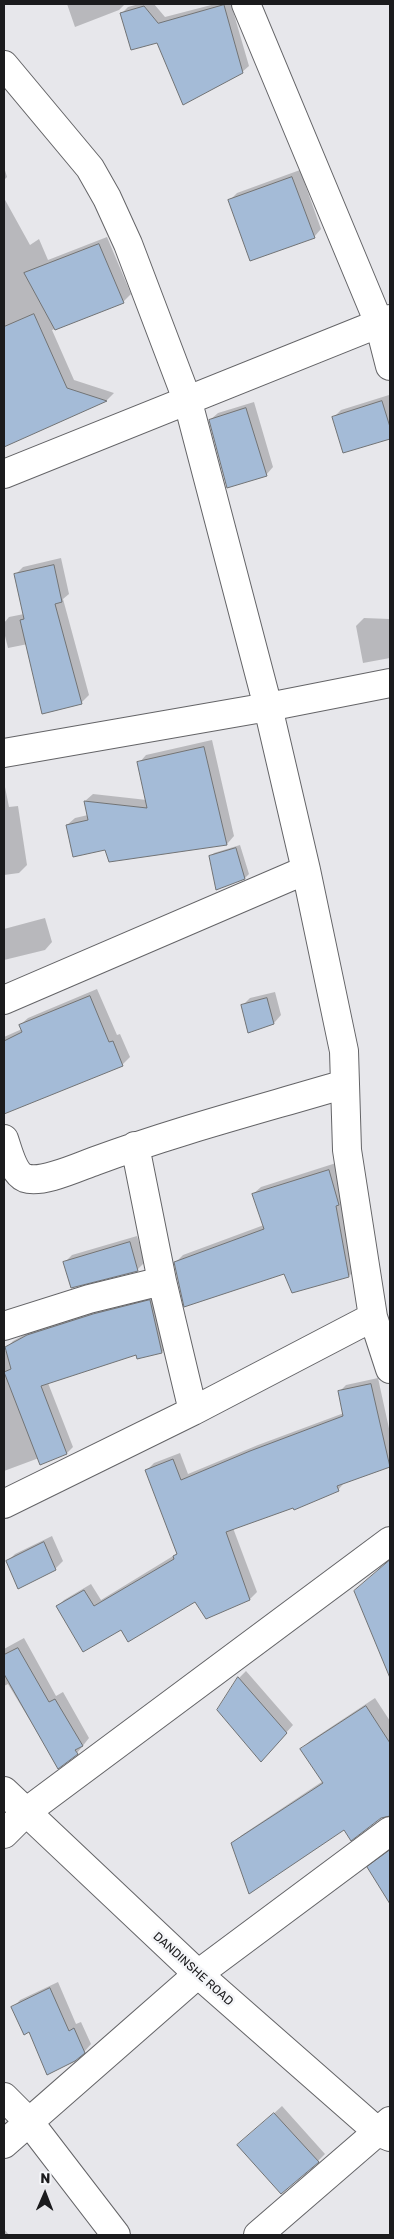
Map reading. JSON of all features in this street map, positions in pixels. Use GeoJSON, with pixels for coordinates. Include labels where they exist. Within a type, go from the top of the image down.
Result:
{"type":"FeatureCollection","features":[{"type":"Feature","properties":{"kind":"street"},"geometry":{"type":"LineString","coordinates":[[246,4],[385,321],[390,366]]}},
{"type":"Feature","properties":{"kind":"street"},"geometry":{"type":"LineString","coordinates":[[4,65],[90,168],[107,198],[128,244],[188,402],[268,707],[306,870],[344,1050],[346,1150],[373,1317],[389,1359]]}},
{"type":"Feature","properties":{"kind":"street"},"geometry":{"type":"LineString","coordinates":[[4,474],[188,402],[385,321]]}},
{"type":"Feature","properties":{"kind":"street"},"geometry":{"type":"LineString","coordinates":[[4,753],[268,707],[390,683]]}},
{"type":"Feature","properties":{"kind":"street"},"geometry":{"type":"LineString","coordinates":[[4,1000],[306,870]]}},
{"type":"Feature","properties":{"kind":"street"},"geometry":{"type":"LineString","coordinates":[[4,1139],[19,1174],[26,1178],[36,1179],[66,1172],[135,1146],[345,1084]]}},
{"type":"Feature","properties":{"kind":"street"},"geometry":{"type":"LineString","coordinates":[[135,1146],[162,1280],[193,1411]]}},
{"type":"Feature","properties":{"kind":"street"},"geometry":{"type":"LineString","coordinates":[[4,1326],[89,1299],[162,1280]]}},
{"type":"Feature","properties":{"kind":"street"},"geometry":{"type":"LineString","coordinates":[[4,1504],[193,1411],[373,1317]]}},
{"type":"Feature","properties":{"kind":"street"},"geometry":{"type":"LineString","coordinates":[[4,1834],[26,1812],[390,1541]]}},
{"type":"Feature","properties":{"kind":"street","name":"DANDINSHE ROAD"},"geometry":{"type":"LineString","coordinates":[[4,1790],[198,1974],[386,2130]]}},
{"type":"Feature","properties":{"kind":"street"},"geometry":{"type":"LineString","coordinates":[[4,2144],[30,2124],[198,1974],[390,1831]]}},
{"type":"Feature","properties":{"kind":"street"},"geometry":{"type":"LineString","coordinates":[[4,2097],[30,2124],[116,2235]]}},
{"type":"Feature","properties":{"kind":"street"},"geometry":{"type":"LineString","coordinates":[[258,2235],[386,2130]]}},
{"type":"Feature","properties":{"kind":"building"},"geometry":{"type":"Polygon","coordinates":[[[224,5],[243,73],[183,105],[157,43],[131,50],[120,13],[144,6],[158,23],[224,5]]]}},
{"type":"Feature","properties":{"kind":"building"},"geometry":{"type":"Polygon","coordinates":[[[292,177],[315,238],[250,261],[228,200],[292,177]]]}},
{"type":"Feature","properties":{"kind":"building"},"geometry":{"type":"Polygon","coordinates":[[[99,244],[124,303],[55,330],[24,273],[99,244]]]}},
{"type":"Feature","properties":{"kind":"building"},"geometry":{"type":"Polygon","coordinates":[[[34,314],[67,388],[107,401],[4,447],[4,327],[34,314]]]}},
{"type":"Feature","properties":{"kind":"building"},"geometry":{"type":"Polygon","coordinates":[[[382,401],[390,427],[390,439],[343,453],[332,417],[382,401]]]}},
{"type":"Feature","properties":{"kind":"building"},"geometry":{"type":"Polygon","coordinates":[[[246,408],[267,476],[227,488],[209,420],[246,408]]]}},
{"type":"Feature","properties":{"kind":"building"},"geometry":{"type":"Polygon","coordinates":[[[54,565],[62,602],[55,604],[82,704],[42,714],[20,620],[24,619],[14,574],[54,565]]]}},
{"type":"Feature","properties":{"kind":"building"},"geometry":{"type":"Polygon","coordinates":[[[204,747],[227,845],[109,862],[105,850],[73,857],[66,825],[88,820],[84,801],[147,808],[137,762],[204,747]]]}},
{"type":"Feature","properties":{"kind":"building"},"geometry":{"type":"Polygon","coordinates":[[[236,848],[245,879],[216,890],[209,856],[236,848]]]}},
{"type":"Feature","properties":{"kind":"building"},"geometry":{"type":"Polygon","coordinates":[[[90,996],[109,1042],[113,1041],[123,1066],[4,1114],[4,1041],[22,1032],[19,1025],[90,996]]]}},
{"type":"Feature","properties":{"kind":"building"},"geometry":{"type":"Polygon","coordinates":[[[267,998],[274,1024],[248,1033],[241,1005],[267,998]]]}},
{"type":"Feature","properties":{"kind":"building"},"geometry":{"type":"Polygon","coordinates":[[[329,1170],[339,1205],[336,1206],[349,1277],[292,1293],[284,1274],[184,1307],[174,1262],[264,1229],[252,1194],[329,1170]]]}},
{"type":"Feature","properties":{"kind":"building"},"geometry":{"type":"Polygon","coordinates":[[[130,1242],[138,1271],[71,1288],[63,1262],[130,1242]]]}},
{"type":"Feature","properties":{"kind":"building"},"geometry":{"type":"Polygon","coordinates":[[[150,1300],[162,1353],[137,1359],[136,1355],[41,1386],[67,1454],[40,1465],[4,1372],[11,1369],[5,1347],[27,1335],[93,1314],[150,1300]]]}},
{"type":"Feature","properties":{"kind":"building"},"geometry":{"type":"Polygon","coordinates":[[[371,1384],[390,1467],[337,1486],[339,1491],[294,1510],[293,1508],[226,1532],[250,1600],[206,1619],[195,1602],[128,1642],[121,1630],[83,1652],[56,1606],[84,1590],[94,1606],[174,1559],[173,1556],[177,1554],[145,1470],[173,1459],[181,1480],[250,1451],[343,1416],[338,1391],[371,1384]]]}},
{"type":"Feature","properties":{"kind":"building"},"geometry":{"type":"Polygon","coordinates":[[[44,1542],[56,1570],[18,1589],[6,1561],[44,1542]]]}},
{"type":"Feature","properties":{"kind":"building"},"geometry":{"type":"Polygon","coordinates":[[[390,1560],[390,1678],[354,1591],[390,1560]]]}},
{"type":"Feature","properties":{"kind":"building"},"geometry":{"type":"Polygon","coordinates":[[[18,1648],[49,1702],[55,1699],[83,1746],[75,1750],[78,1754],[58,1769],[4,1674],[4,1655],[18,1648]]]}},
{"type":"Feature","properties":{"kind":"building"},"geometry":{"type":"Polygon","coordinates":[[[238,1677],[287,1733],[261,1762],[217,1710],[238,1677]]]}},
{"type":"Feature","properties":{"kind":"building"},"geometry":{"type":"Polygon","coordinates":[[[366,1706],[390,1743],[390,1816],[381,1818],[351,1841],[344,1830],[249,1894],[231,1843],[323,1783],[300,1749],[366,1706]]]}},
{"type":"Feature","properties":{"kind":"building"},"geometry":{"type":"Polygon","coordinates":[[[390,1850],[390,1904],[367,1867],[390,1850]]]}},
{"type":"Feature","properties":{"kind":"building"},"geometry":{"type":"Polygon","coordinates":[[[50,1988],[69,2031],[74,2028],[85,2053],[75,2061],[47,2075],[29,2032],[24,2035],[11,2007],[50,1988]]]}},
{"type":"Feature","properties":{"kind":"building"},"geometry":{"type":"Polygon","coordinates":[[[274,2113],[319,2162],[281,2194],[237,2145],[274,2113]]]}}]}
